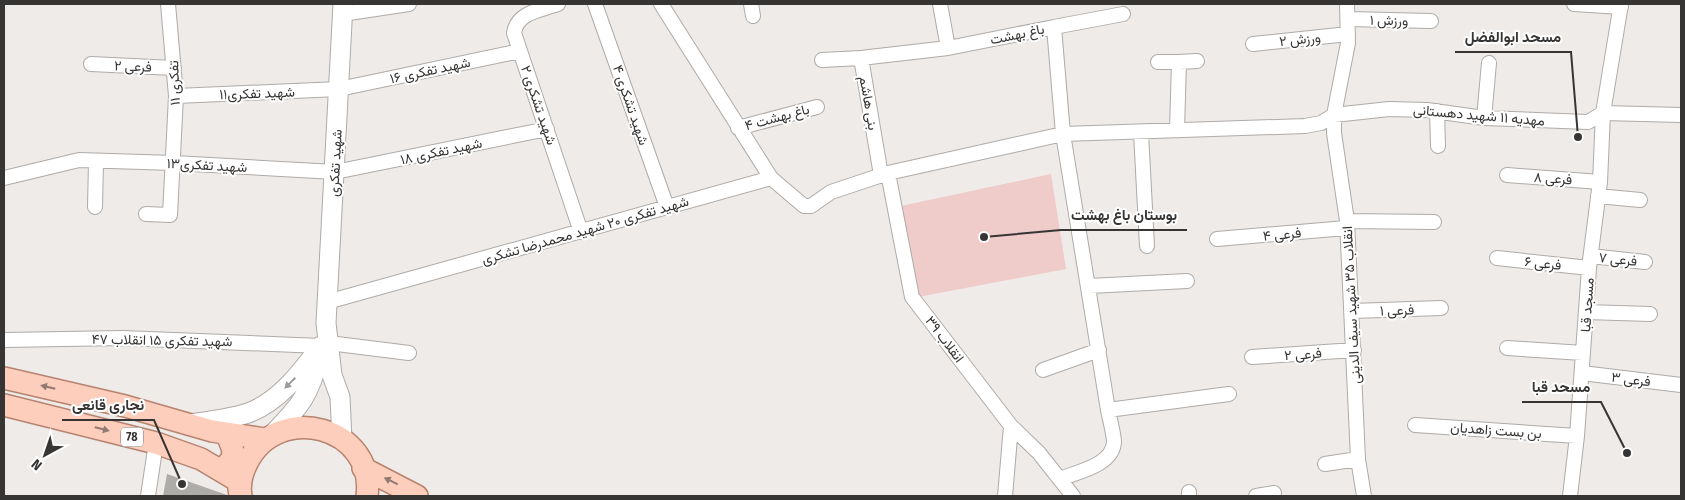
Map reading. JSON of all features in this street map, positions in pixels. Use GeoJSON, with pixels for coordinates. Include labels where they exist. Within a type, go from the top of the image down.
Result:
{"type":"FeatureCollection","features":[{"type":"Feature","properties":{"kind":"main road","name":"78"},"geometry":{"type":"LineString","coordinates":[[4,378],[125,406],[226,433],[269,436]]}},
{"type":"Feature","properties":{"kind":"main road","name":"78"},"geometry":{"type":"LineString","coordinates":[[4,405],[156,443],[201,460],[238,481],[240,496]]}},
{"type":"Feature","properties":{"kind":"main road","name":"78"},"geometry":{"type":"LineString","coordinates":[[240,496],[243,470],[251,453],[269,436],[290,428],[309,427],[326,431],[342,440],[355,452],[364,468],[368,488],[366,496]]}},
{"type":"Feature","properties":{"kind":"main road"},"geometry":{"type":"LineString","coordinates":[[221,470],[231,462],[234,450],[226,433]]}},
{"type":"Feature","properties":{"kind":"main road"},"geometry":{"type":"LineString","coordinates":[[364,468],[417,496]]}},
{"type":"Feature","properties":{"kind":"street","name":"تفکری ۱۱"},"geometry":{"type":"LineString","coordinates":[[168,4],[176,96],[174,163]]}},
{"type":"Feature","properties":{"kind":"street"},"geometry":{"type":"LineString","coordinates":[[342,9],[409,4]]}},
{"type":"Feature","properties":{"kind":"street","name":"شهید تشکری ۲"},"geometry":{"type":"LineString","coordinates":[[558,4],[520,18],[515,25],[514,33],[581,232]]}},
{"type":"Feature","properties":{"kind":"street","name":"شهید تشکری ۴"},"geometry":{"type":"LineString","coordinates":[[596,4],[667,207]]}},
{"type":"Feature","properties":{"kind":"street"},"geometry":{"type":"LineString","coordinates":[[661,4],[771,178]]}},
{"type":"Feature","properties":{"kind":"street"},"geometry":{"type":"LineString","coordinates":[[940,4],[948,48]]}},
{"type":"Feature","properties":{"kind":"street","name":"انقلاب ۳۵ شهید سیف الدینی"},"geometry":{"type":"LineString","coordinates":[[1347,4],[1348,43],[1334,115],[1334,133],[1347,225],[1358,459],[1364,496]]}},
{"type":"Feature","properties":{"kind":"street"},"geometry":{"type":"LineString","coordinates":[[1574,4],[1621,5]]}},
{"type":"Feature","properties":{"kind":"street","name":"مسجد قبا"},"geometry":{"type":"LineString","coordinates":[[1570,496],[1577,436],[1590,262],[1599,189],[1603,113],[1621,5]]}},
{"type":"Feature","properties":{"kind":"street","name":"شهید تفکری"},"geometry":{"type":"LineString","coordinates":[[342,9],[325,344],[332,375],[340,397],[342,440]]}},
{"type":"Feature","properties":{"kind":"street"},"geometry":{"type":"LineString","coordinates":[[1054,26],[1123,14]]}},
{"type":"Feature","properties":{"kind":"street","name":"ورزش ۱"},"geometry":{"type":"LineString","coordinates":[[1348,19],[1431,21]]}},
{"type":"Feature","properties":{"kind":"street","name":"باغ بهشت"},"geometry":{"type":"LineString","coordinates":[[948,48],[1054,26],[1063,134],[1114,442],[1111,453],[1100,463],[1060,479]]}},
{"type":"Feature","properties":{"kind":"street","name":"ورزش ۲"},"geometry":{"type":"LineString","coordinates":[[1253,44],[1348,34]]}},
{"type":"Feature","properties":{"kind":"street","name":"بنی هاشم"},"geometry":{"type":"LineString","coordinates":[[885,174],[861,58],[948,48]]}},
{"type":"Feature","properties":{"kind":"street","name":"شهید تفکری ۱۶"},"geometry":{"type":"LineString","coordinates":[[339,89],[520,51]]}},
{"type":"Feature","properties":{"kind":"street"},"geometry":{"type":"LineString","coordinates":[[822,60],[861,58]]}},
{"type":"Feature","properties":{"kind":"street"},"geometry":{"type":"LineString","coordinates":[[1158,62],[1197,60]]}},
{"type":"Feature","properties":{"kind":"street"},"geometry":{"type":"LineString","coordinates":[[1177,130],[1178,62]]}},
{"type":"Feature","properties":{"kind":"street"},"geometry":{"type":"LineString","coordinates":[[1484,118],[1489,63]]}},
{"type":"Feature","properties":{"kind":"street","name":"فرعی ۲"},"geometry":{"type":"LineString","coordinates":[[91,64],[174,68]]}},
{"type":"Feature","properties":{"kind":"street","name":"شهید تفکری۱۱"},"geometry":{"type":"LineString","coordinates":[[176,96],[339,89]]}},
{"type":"Feature","properties":{"kind":"street","name":"باغ بهشت ۴"},"geometry":{"type":"LineString","coordinates":[[738,128],[817,107]]}},
{"type":"Feature","properties":{"kind":"street","name":"مهدیه ۱۱ شهید دهستانی"},"geometry":{"type":"LineString","coordinates":[[771,178],[804,206],[812,206],[831,192],[885,174],[1063,134],[1141,133],[1305,126],[1321,123],[1334,115],[1389,109],[1437,111],[1484,118],[1588,122],[1603,113],[1681,114]]}},
{"type":"Feature","properties":{"kind":"street"},"geometry":{"type":"LineString","coordinates":[[1437,111],[1438,146]]}},
{"type":"Feature","properties":{"kind":"street","name":"شهید تفکری ۱۸"},"geometry":{"type":"LineString","coordinates":[[335,172],[547,129]]}},
{"type":"Feature","properties":{"kind":"street"},"geometry":{"type":"LineString","coordinates":[[1141,133],[1147,246]]}},
{"type":"Feature","properties":{"kind":"street","name":"شهید تفکری۱۳"},"geometry":{"type":"LineString","coordinates":[[4,178],[79,160],[335,172]]}},
{"type":"Feature","properties":{"kind":"street"},"geometry":{"type":"LineString","coordinates":[[95,207],[96,162]]}},
{"type":"Feature","properties":{"kind":"street"},"geometry":{"type":"LineString","coordinates":[[146,214],[170,216],[174,163]]}},
{"type":"Feature","properties":{"kind":"street","name":"انقلاب ۳۹"},"geometry":{"type":"LineString","coordinates":[[885,174],[912,297],[1011,426],[1039,453],[1073,496]]}},
{"type":"Feature","properties":{"kind":"street","name":"فرعی ۸"},"geometry":{"type":"LineString","coordinates":[[1507,175],[1599,189],[1640,200]]}},
{"type":"Feature","properties":{"kind":"street","name":"شهید تفکری ۲۰ شهید محمدرضا تشکری"},"geometry":{"type":"LineString","coordinates":[[328,302],[771,178]]}},
{"type":"Feature","properties":{"kind":"street"},"geometry":{"type":"LineString","coordinates":[[1347,225],[1434,222]]}},
{"type":"Feature","properties":{"kind":"street","name":"فرعی ۴"},"geometry":{"type":"LineString","coordinates":[[1218,239],[1347,225]]}},
{"type":"Feature","properties":{"kind":"street","name":"فرعی ۶"},"geometry":{"type":"LineString","coordinates":[[1497,258],[1590,262]]}},
{"type":"Feature","properties":{"kind":"street","name":"فرعی ۷"},"geometry":{"type":"LineString","coordinates":[[1590,262],[1645,262]]}},
{"type":"Feature","properties":{"kind":"street"},"geometry":{"type":"LineString","coordinates":[[1089,286],[1187,281]]}},
{"type":"Feature","properties":{"kind":"street","name":"فرعی ۱"},"geometry":{"type":"LineString","coordinates":[[1352,311],[1441,308]]}},
{"type":"Feature","properties":{"kind":"street"},"geometry":{"type":"LineString","coordinates":[[1586,312],[1650,314]]}},
{"type":"Feature","properties":{"kind":"street","name":"شهید تفکری ۱۵ انقلاب ۴۷"},"geometry":{"type":"LineString","coordinates":[[4,340],[123,338],[325,344],[410,353]]}},
{"type":"Feature","properties":{"kind":"street"},"geometry":{"type":"LineString","coordinates":[[190,424],[248,413],[276,397],[325,344]]}},
{"type":"Feature","properties":{"kind":"street"},"geometry":{"type":"LineString","coordinates":[[269,436],[299,408],[308,390],[325,344]]}},
{"type":"Feature","properties":{"kind":"street"},"geometry":{"type":"LineString","coordinates":[[1507,348],[1583,353]]}},
{"type":"Feature","properties":{"kind":"street"},"geometry":{"type":"LineString","coordinates":[[1043,370],[1099,350]]}},
{"type":"Feature","properties":{"kind":"street","name":"فرعی ۲"},"geometry":{"type":"LineString","coordinates":[[1252,357],[1354,350]]}},
{"type":"Feature","properties":{"kind":"street","name":"فرعی ۳"},"geometry":{"type":"LineString","coordinates":[[1582,373],[1681,385]]}},
{"type":"Feature","properties":{"kind":"street"},"geometry":{"type":"LineString","coordinates":[[1108,410],[1229,394]]}},
{"type":"Feature","properties":{"kind":"street","name":"بن بست زاهدیان"},"geometry":{"type":"LineString","coordinates":[[1415,425],[1577,436]]}},
{"type":"Feature","properties":{"kind":"street"},"geometry":{"type":"LineString","coordinates":[[1005,496],[1011,426]]}},
{"type":"Feature","properties":{"kind":"street"},"geometry":{"type":"LineString","coordinates":[[148,496],[156,443]]}},
{"type":"Feature","properties":{"kind":"street"},"geometry":{"type":"LineString","coordinates":[[1325,464],[1358,459]]}},
{"type":"Feature","properties":{"kind":"street"},"geometry":{"type":"LineString","coordinates":[[1256,496],[1274,493]]}},
{"type":"Feature","properties":{"kind":"shaded area"},"geometry":{"type":"Polygon","coordinates":[[[1051,174],[1066,269],[918,297],[901,206],[1051,174]]]}},
{"type":"Feature","properties":{"kind":"building"},"geometry":{"type":"Polygon","coordinates":[[[167,474],[227,495],[163,496],[167,474]]]}},
{"type":"Feature","properties":{"kind":"place","name":"مسحد ابوالفضل"},"geometry":{"type":"Point","coordinates":[1578,137]}},
{"type":"Feature","properties":{"kind":"place","name":"بوستان باغ بهشت"},"geometry":{"type":"Point","coordinates":[984,237]}},
{"type":"Feature","properties":{"kind":"place","name":"مسحد قبا"},"geometry":{"type":"Point","coordinates":[1627,453]}},
{"type":"Feature","properties":{"kind":"place","name":"نجاری قانعی"},"geometry":{"type":"Point","coordinates":[182,484]}}]}
